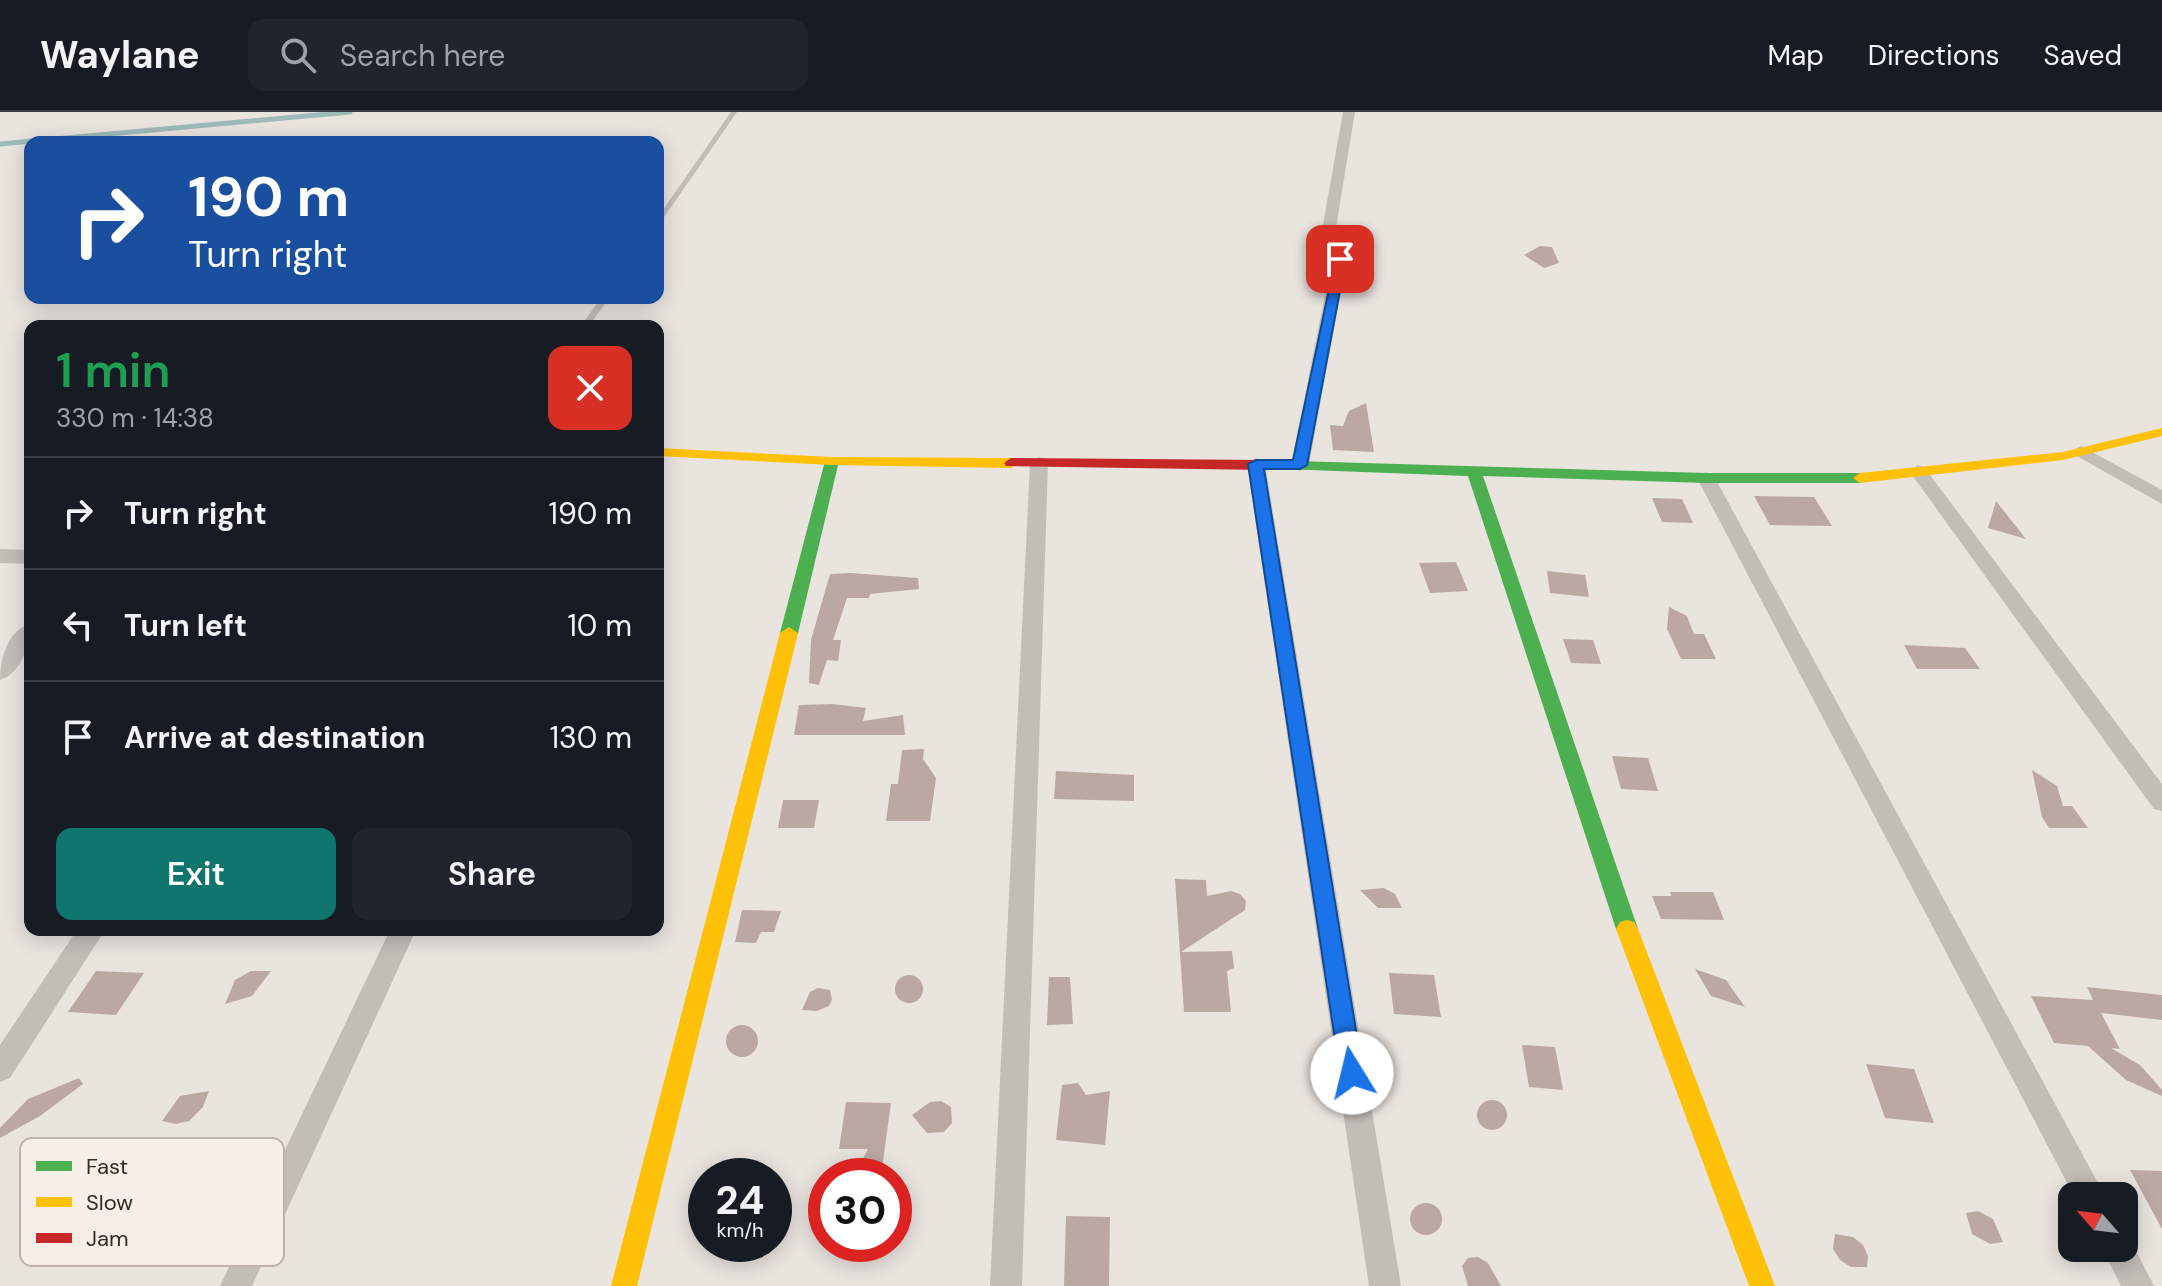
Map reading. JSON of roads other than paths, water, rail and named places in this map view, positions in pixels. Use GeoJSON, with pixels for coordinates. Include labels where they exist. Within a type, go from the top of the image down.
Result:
{"type":"FeatureCollection","features":[{"type":"Feature","properties":{"kind":"street"},"geometry":{"type":"LineString","coordinates":[[1300,465],[1340,259],[1326,247],[1349,112]]}},
{"type":"Feature","properties":{"kind":"street"},"geometry":{"type":"LineString","coordinates":[[664,452],[832,461],[1256,464],[1706,478],[1859,478],[2081,451],[2162,432]]}},
{"type":"Feature","properties":{"kind":"street"},"geometry":{"type":"LineString","coordinates":[[2081,451],[2162,498]]}},
{"type":"Feature","properties":{"kind":"street"},"geometry":{"type":"LineString","coordinates":[[624,1286],[832,461]]}},
{"type":"Feature","properties":{"kind":"street"},"geometry":{"type":"LineString","coordinates":[[1006,1286],[1039,463]]}},
{"type":"Feature","properties":{"kind":"street"},"geometry":{"type":"LineString","coordinates":[[1256,464],[1385,1286]]}},
{"type":"Feature","properties":{"kind":"street"},"geometry":{"type":"LineString","coordinates":[[1474,470],[1650,997],[1697,1107],[1762,1286]]}},
{"type":"Feature","properties":{"kind":"street"},"geometry":{"type":"LineString","coordinates":[[1918,471],[2162,802]]}},
{"type":"Feature","properties":{"kind":"street"},"geometry":{"type":"LineString","coordinates":[[1706,478],[2083,1182]]}},
{"type":"Feature","properties":{"kind":"street"},"geometry":{"type":"LineString","coordinates":[[0,556],[24,557]]}},
{"type":"Feature","properties":{"kind":"street"},"geometry":{"type":"LineString","coordinates":[[0,672],[24,639]]}},
{"type":"Feature","properties":{"kind":"street"},"geometry":{"type":"LineString","coordinates":[[0,1069],[88,936]]}},
{"type":"Feature","properties":{"kind":"street"},"geometry":{"type":"LineString","coordinates":[[284,1184],[400,936]]}},
{"type":"Feature","properties":{"kind":"street"},"geometry":{"type":"LineString","coordinates":[[2125,1262],[2138,1286]]}},
{"type":"Feature","properties":{"kind":"street"},"geometry":{"type":"LineString","coordinates":[[236,1286],[245,1266]]}},
{"type":"Feature","properties":{"kind":"lane"},"geometry":{"type":"LineString","coordinates":[[664,213],[734,112]]}},
{"type":"Feature","properties":{"kind":"waterway"},"geometry":{"type":"LineString","coordinates":[[88,136],[350,112]]}},
{"type":"Feature","properties":{"kind":"waterway"},"geometry":{"type":"LineString","coordinates":[[0,144],[24,142]]}}]}
